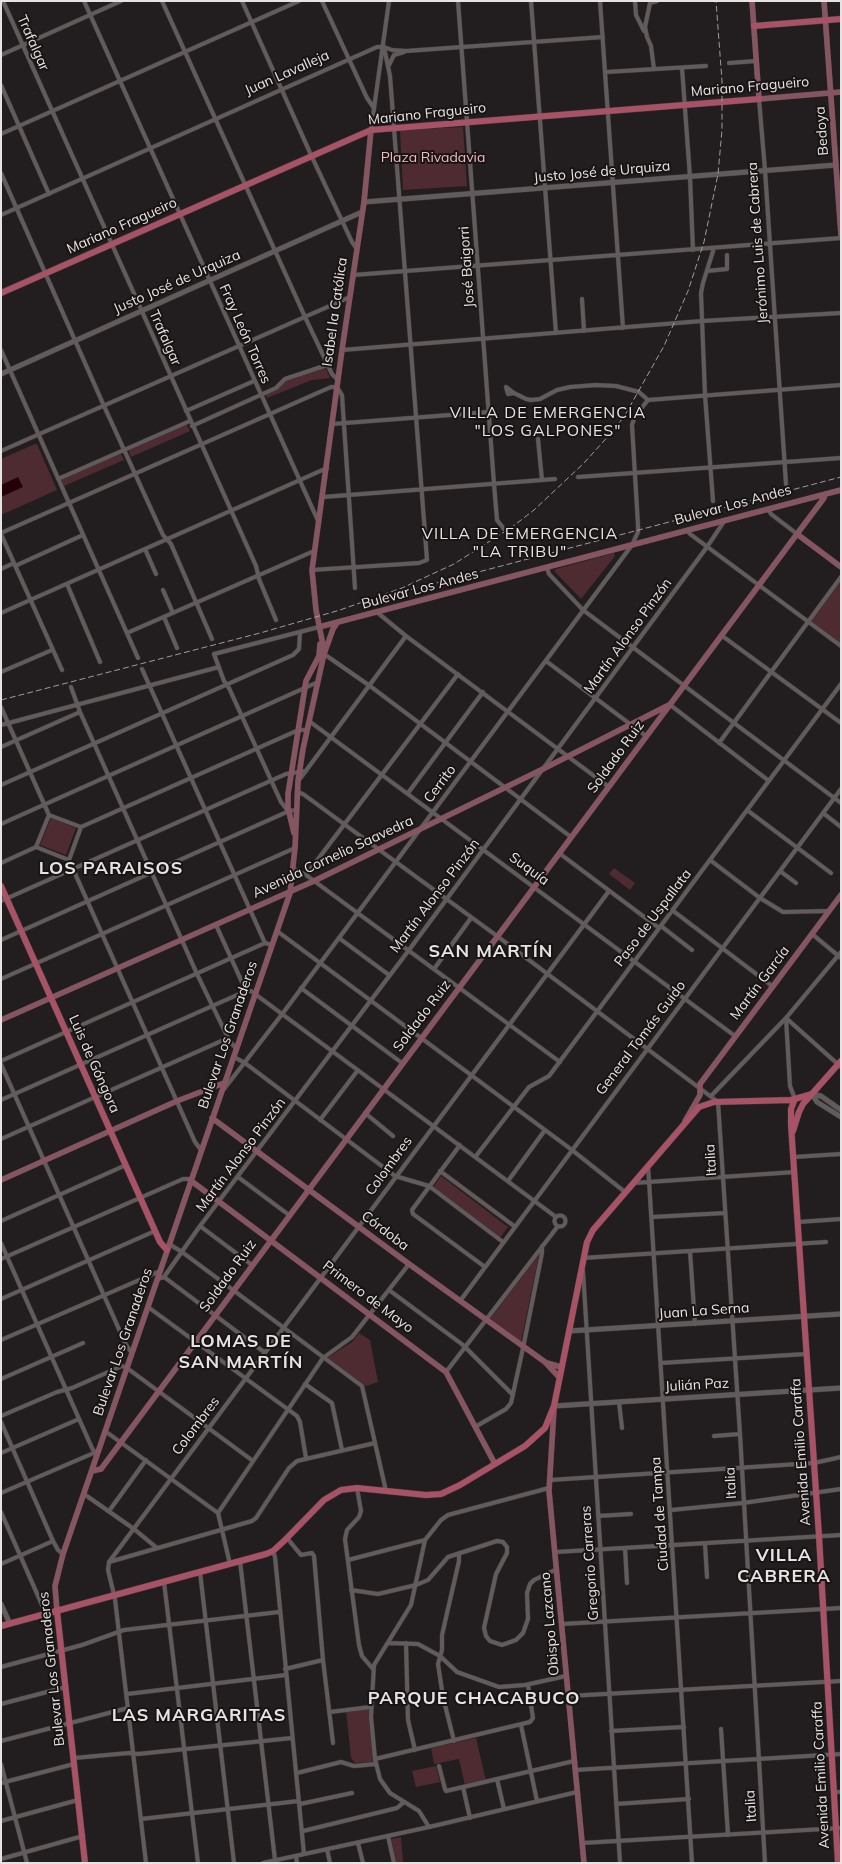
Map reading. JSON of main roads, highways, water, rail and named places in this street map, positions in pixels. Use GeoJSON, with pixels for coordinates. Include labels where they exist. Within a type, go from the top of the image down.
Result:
{"type":"FeatureCollection","features":[{"type":"Feature","properties":{"kind":"main road","name":"Jerónimo Luis de Cabrera"},"geometry":{"type":"LineString","coordinates":[[752,1],[759,98]]}},
{"type":"Feature","properties":{"kind":"main road","name":"Bedoya"},"geometry":{"type":"LineString","coordinates":[[824,1],[838,165],[841,235]]}},
{"type":"Feature","properties":{"kind":"main road"},"geometry":{"type":"LineString","coordinates":[[754,26],[841,19]]}},
{"type":"Feature","properties":{"kind":"main road","name":"Mariano Fragueiro"},"geometry":{"type":"LineString","coordinates":[[1,293],[245,184],[371,130],[841,92]]}},
{"type":"Feature","properties":{"kind":"main road","name":"Isabel la Católica"},"geometry":{"type":"LineString","coordinates":[[319,627],[312,582],[312,570],[364,202],[371,130]]}},
{"type":"Feature","properties":{"kind":"main road","name":"Bulevar Los Andes"},"geometry":{"type":"LineString","coordinates":[[319,627],[378,613],[841,490]]}},
{"type":"Feature","properties":{"kind":"main road","name":"Soldado Ruiz"},"geometry":{"type":"LineString","coordinates":[[92,1471],[101,1469],[270,1240],[384,1089],[421,1037],[824,498],[825,494]]}},
{"type":"Feature","properties":{"kind":"main road"},"geometry":{"type":"LineString","coordinates":[[797,534],[841,567]]}},
{"type":"Feature","properties":{"kind":"main road","name":"Bulevar Los Granaderos"},"geometry":{"type":"LineString","coordinates":[[85,1863],[55,1586],[97,1453],[106,1431],[290,893],[294,869],[299,773],[324,654],[333,629],[337,623]]}},
{"type":"Feature","properties":{"kind":"main road","name":"Bulevar Los Granaderos"},"geometry":{"type":"LineString","coordinates":[[319,627],[322,634],[324,654]]}},
{"type":"Feature","properties":{"kind":"main road","name":"Bulevar Los Granaderos"},"geometry":{"type":"LineString","coordinates":[[296,840],[289,811],[288,794],[304,689],[308,673],[320,653],[319,627]]}},
{"type":"Feature","properties":{"kind":"main road","name":"Avenida Cornelio Saavedra"},"geometry":{"type":"LineString","coordinates":[[1,1020],[314,882],[631,725],[669,704]]}},
{"type":"Feature","properties":{"kind":"main road","name":"Luis de Góngora"},"geometry":{"type":"LineString","coordinates":[[1,886],[4,900],[22,931],[155,1231],[162,1245],[168,1247]]}},
{"type":"Feature","properties":{"kind":"main road","name":"Martín García"},"geometry":{"type":"LineString","coordinates":[[684,1123],[699,1098],[701,1093],[699,1087],[735,1036],[841,895]]}},
{"type":"Feature","properties":{"kind":"main road","name":"Avenida Emilio Caraffa"},"geometry":{"type":"LineString","coordinates":[[792,1135],[799,1112],[812,1094],[840,1064]]}},
{"type":"Feature","properties":{"kind":"main road"},"geometry":{"type":"LineString","coordinates":[[1,1180],[177,1101],[224,1083]]}},
{"type":"Feature","properties":{"kind":"main road"},"geometry":{"type":"LineString","coordinates":[[1,1626],[273,1551],[328,1497],[345,1488],[426,1495],[441,1494],[526,1446],[543,1430],[550,1419],[554,1406],[583,1260],[590,1233],[699,1107],[708,1103],[718,1102],[784,1101],[812,1094]]}},
{"type":"Feature","properties":{"kind":"main road","name":"Avenida Emilio Caraffa"},"geometry":{"type":"LineString","coordinates":[[796,1099],[792,1109],[792,1135],[819,1536],[834,1792],[839,1828],[838,1863]]}},
{"type":"Feature","properties":{"kind":"main road"},"geometry":{"type":"LineString","coordinates":[[784,1101],[789,1104],[792,1109]]}},
{"type":"Feature","properties":{"kind":"main road","name":"Córdoba"},"geometry":{"type":"LineString","coordinates":[[212,1118],[523,1348],[545,1362],[561,1368]]}},
{"type":"Feature","properties":{"kind":"main road","name":"Primero de Mayo"},"geometry":{"type":"LineString","coordinates":[[191,1180],[446,1372],[495,1464]]}},
{"type":"Feature","properties":{"kind":"main road","name":"Córdoba"},"geometry":{"type":"LineString","coordinates":[[545,1362],[559,1377]]}},
{"type":"Feature","properties":{"kind":"main road","name":"Obispo Lazcano"},"geometry":{"type":"LineString","coordinates":[[554,1406],[549,1488],[584,1863]]}},
{"type":"Feature","properties":{"kind":"main road"},"geometry":{"type":"LineString","coordinates":[[543,1430],[549,1429],[553,1434]]}},
{"type":"Feature","properties":{"kind":"railway"},"geometry":{"type":"LineString","coordinates":[[1,700],[260,633],[340,610],[402,588],[454,564],[512,527],[534,510],[583,464],[613,431],[625,415],[664,346],[688,291],[704,242],[718,174],[722,130],[722,81],[716,1]]}},
{"type":"Feature","properties":{"kind":"railway"},"geometry":{"type":"LineString","coordinates":[[402,592],[841,477]]}},
{"type":"Feature","properties":{"kind":"district","name":"VILLA DE EMERGENCIA \"LOS GALPONES\""},"geometry":{"type":"Point","coordinates":[548,422]}},
{"type":"Feature","properties":{"kind":"district","name":"VILLA DE EMERGENCIA \"LA TRIBU\""},"geometry":{"type":"Point","coordinates":[520,543]}},
{"type":"Feature","properties":{"kind":"district","name":"LOS PARAISOS"},"geometry":{"type":"Point","coordinates":[111,869]}},
{"type":"Feature","properties":{"kind":"district","name":"SAN MARTÍN"},"geometry":{"type":"Point","coordinates":[491,952]}},
{"type":"Feature","properties":{"kind":"district","name":"LOMAS DE SAN MARTÍN"},"geometry":{"type":"Point","coordinates":[241,1352]}},
{"type":"Feature","properties":{"kind":"district","name":"VILLA CABRERA"},"geometry":{"type":"Point","coordinates":[784,1566]}},
{"type":"Feature","properties":{"kind":"district","name":"PARQUE CHACABUCO"},"geometry":{"type":"Point","coordinates":[474,1699]}},
{"type":"Feature","properties":{"kind":"district","name":"LAS MARGARITAS"},"geometry":{"type":"Point","coordinates":[199,1716]}},
{"type":"Feature","properties":{"kind":"park label","name":"Plaza Rivadavia"},"geometry":{"type":"Point","coordinates":[433,158]}}]}
